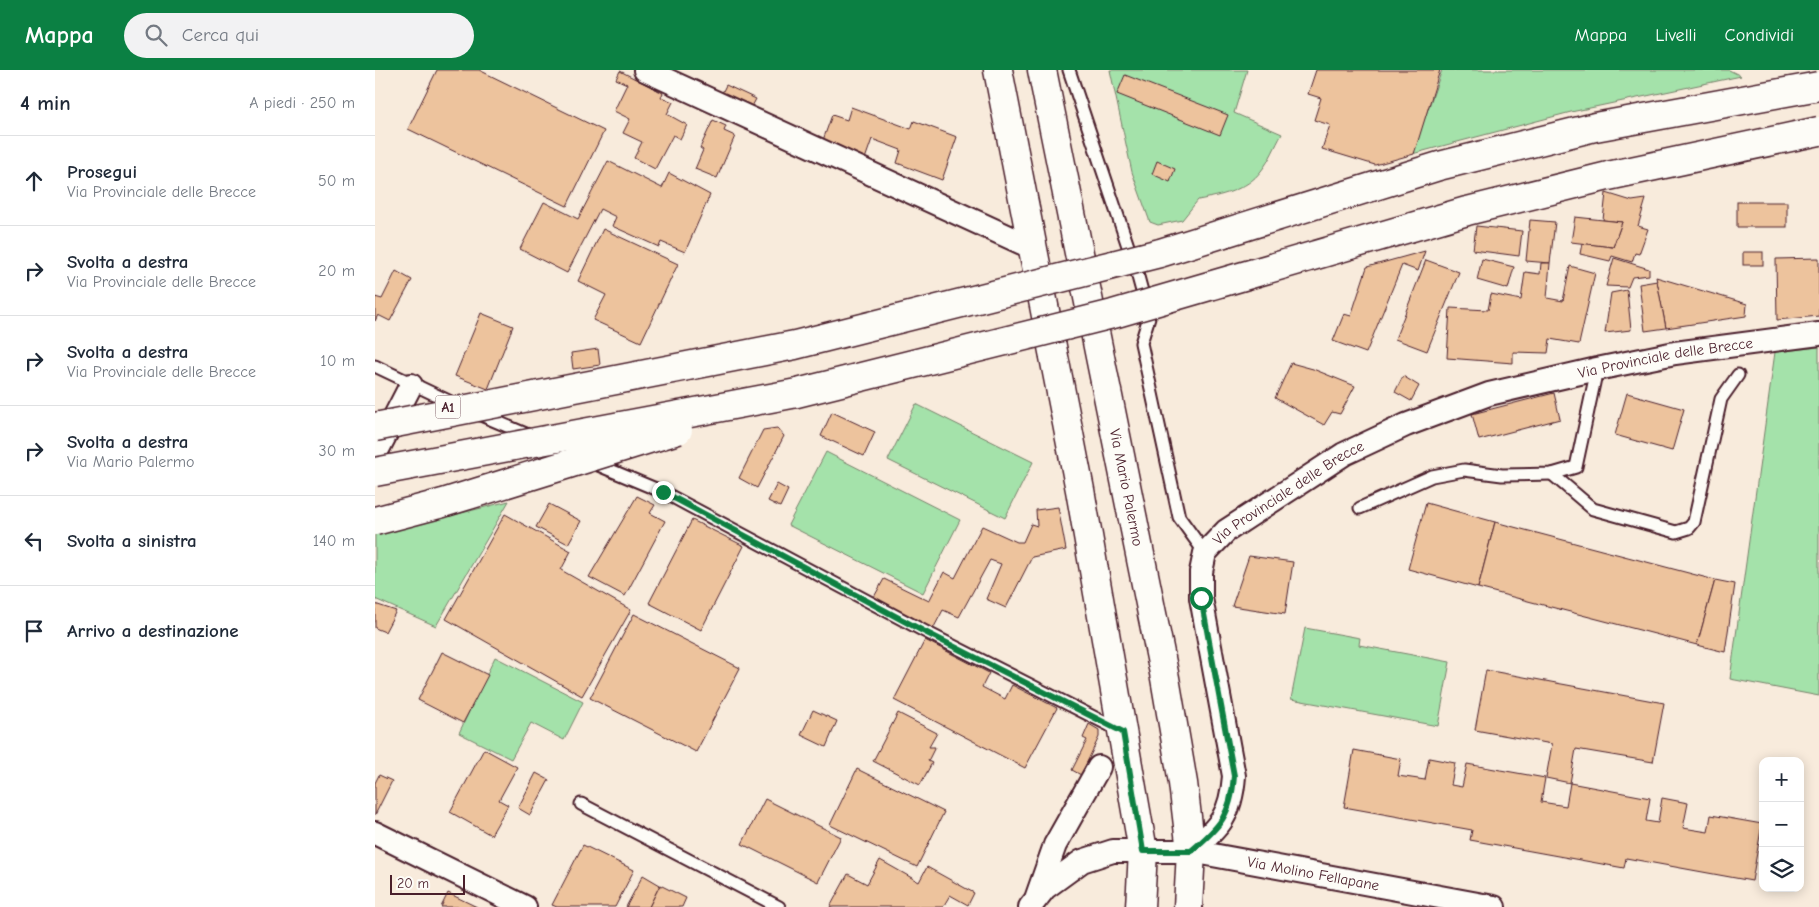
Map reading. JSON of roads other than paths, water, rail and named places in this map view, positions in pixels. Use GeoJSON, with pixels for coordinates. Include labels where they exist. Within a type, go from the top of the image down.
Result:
{"type":"FeatureCollection","features":[{"type":"Feature","properties":{"kind":"main road"},"geometry":{"type":"LineString","coordinates":[[998,70],[1080,490],[1123,732],[1143,851],[1140,907]]}},
{"type":"Feature","properties":{"kind":"main road","name":"Via Mario Palermo"},"geometry":{"type":"LineString","coordinates":[[1041,70],[1165,678],[1183,783],[1191,851],[1188,907]]}},
{"type":"Feature","properties":{"kind":"main road"},"geometry":{"type":"LineString","coordinates":[[375,427],[795,345],[1150,255],[1439,166],[1595,127],[1819,86]]}},
{"type":"Feature","properties":{"kind":"main road"},"geometry":{"type":"LineString","coordinates":[[375,520],[443,503],[797,393],[1113,314],[1467,211],[1608,176],[1819,131]]}},
{"type":"Feature","properties":{"kind":"main road"},"geometry":{"type":"LineString","coordinates":[[375,472],[797,393]]}},
{"type":"Feature","properties":{"kind":"main road","name":"A1"},"geometry":{"type":"LineString","coordinates":[[375,414],[521,400]]}},
{"type":"Feature","properties":{"kind":"street"},"geometry":{"type":"LineString","coordinates":[[652,71],[1033,248]]}},
{"type":"Feature","properties":{"kind":"street","name":"Via Provinciale delle Brecce"},"geometry":{"type":"LineString","coordinates":[[1191,851],[1222,823],[1233,794],[1234,776],[1201,598],[1201,572],[1205,553],[1226,531],[1344,454],[1407,425],[1489,394],[1675,353],[1819,334]]}},
{"type":"Feature","properties":{"kind":"street"},"geometry":{"type":"LineString","coordinates":[[375,455],[411,385]]}},
{"type":"Feature","properties":{"kind":"street"},"geometry":{"type":"LineString","coordinates":[[1033,903],[1055,845],[1099,767]]}},
{"type":"Feature","properties":{"kind":"street"},"geometry":{"type":"LineString","coordinates":[[375,833],[525,907]]}},
{"type":"Feature","properties":{"kind":"street"},"geometry":{"type":"LineString","coordinates":[[1033,903],[1045,888],[1082,861],[1113,851],[1191,851]]}},
{"type":"Feature","properties":{"kind":"street","name":"Via Molino Fellapane"},"geometry":{"type":"LineString","coordinates":[[1191,851],[1495,907]]}},
{"type":"Feature","properties":{"kind":"lane"},"geometry":{"type":"LineString","coordinates":[[1069,70],[1137,273],[1149,317],[1141,343],[1179,517],[1205,553]]}},
{"type":"Feature","properties":{"kind":"lane"},"geometry":{"type":"LineString","coordinates":[[375,366],[411,385],[663,492],[923,631],[1123,732]]}},
{"type":"Feature","properties":{"kind":"lane"},"geometry":{"type":"LineString","coordinates":[[1360,508],[1432,476],[1464,470],[1502,475],[1552,474],[1576,467],[1597,369]]}},
{"type":"Feature","properties":{"kind":"lane"},"geometry":{"type":"LineString","coordinates":[[1552,474],[1593,508],[1676,532],[1689,528],[1694,522],[1721,399],[1738,375]]}},
{"type":"Feature","properties":{"kind":"lane"},"geometry":{"type":"LineString","coordinates":[[581,804],[779,907]]}}]}
